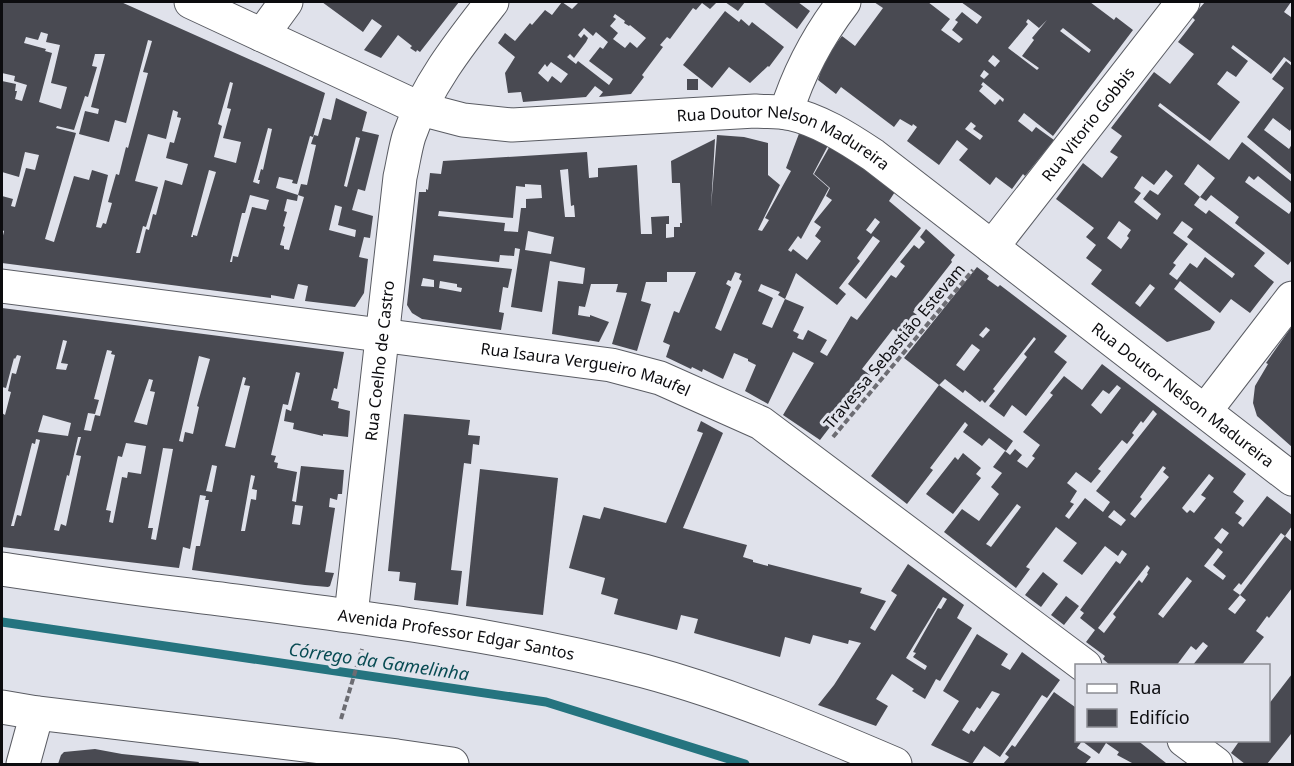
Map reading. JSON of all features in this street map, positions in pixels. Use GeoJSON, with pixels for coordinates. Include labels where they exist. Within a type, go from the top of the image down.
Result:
{"type":"FeatureCollection","features":[{"type":"Feature","properties":{"kind":"street","name":"Rua Doutor Nelson Madureira"},"geometry":{"type":"LineString","coordinates":[[191,2],[421,109],[463,120],[512,125],[754,111],[786,113],[809,120],[839,133],[873,155],[1293,479]]}},
{"type":"Feature","properties":{"kind":"street"},"geometry":{"type":"LineString","coordinates":[[262,35],[286,2]]}},
{"type":"Feature","properties":{"kind":"street","name":"Rua Coelho de Castro"},"geometry":{"type":"LineString","coordinates":[[351,615],[400,177],[409,137],[439,74],[492,2]]}},
{"type":"Feature","properties":{"kind":"street"},"geometry":{"type":"LineString","coordinates":[[786,113],[803,66],[823,29],[844,2]]}},
{"type":"Feature","properties":{"kind":"street","name":"Rua Vitorio Gobbis"},"geometry":{"type":"LineString","coordinates":[[992,247],[1183,2]]}},
{"type":"Feature","properties":{"kind":"street","name":"Rua Isaura Vergueiro Maufel"},"geometry":{"type":"LineString","coordinates":[[2,286],[610,365],[660,378],[762,423],[1082,664]]}},
{"type":"Feature","properties":{"kind":"street"},"geometry":{"type":"LineString","coordinates":[[1205,411],[1293,298]]}},
{"type":"Feature","properties":{"kind":"street","name":"Avenida Professor Edgar Santos"},"geometry":{"type":"LineString","coordinates":[[2,569],[351,615],[539,647],[645,672],[751,706],[815,730],[895,765]]}},
{"type":"Feature","properties":{"kind":"street"},"geometry":{"type":"LineString","coordinates":[[2,707],[37,713],[187,729],[330,757],[397,756],[452,765]]}},
{"type":"Feature","properties":{"kind":"street"},"geometry":{"type":"LineString","coordinates":[[23,765],[37,713]]}},
{"type":"Feature","properties":{"kind":"street"},"geometry":{"type":"LineString","coordinates":[[1185,742],[1216,765]]}},
{"type":"Feature","properties":{"kind":"path","name":"Travessa Sebastião Estevam"},"geometry":{"type":"LineString","coordinates":[[814,461],[992,247]]}},
{"type":"Feature","properties":{"kind":"path"},"geometry":{"type":"LineString","coordinates":[[344,709],[362,647]]}},
{"type":"Feature","properties":{"kind":"building"},"geometry":{"type":"Polygon","coordinates":[[[2,2],[121,2],[325,93],[297,184],[292,183],[293,180],[279,177],[276,188],[298,195],[301,184],[307,185],[316,145],[311,144],[314,135],[318,136],[323,118],[331,120],[336,98],[367,112],[362,131],[379,135],[365,191],[358,189],[352,210],[373,216],[370,238],[364,237],[359,257],[368,259],[364,293],[355,307],[305,301],[308,286],[298,284],[294,299],[271,295],[271,298],[2,263],[4,231],[2,230],[2,196],[13,199],[11,206],[15,207],[26,168],[35,170],[39,155],[25,152],[19,177],[2,172],[2,81],[16,84],[15,99],[22,101],[27,85],[14,81],[15,76],[2,73],[2,2]],[[41,32],[38,40],[26,37],[24,43],[52,53],[39,102],[61,109],[67,87],[51,83],[60,45],[46,42],[48,34],[41,32]],[[148,40],[126,123],[115,120],[109,142],[79,134],[85,111],[98,114],[99,109],[91,107],[105,54],[95,54],[92,66],[97,67],[88,97],[85,96],[74,130],[57,126],[56,128],[76,133],[45,239],[54,242],[74,176],[89,180],[92,170],[108,175],[96,227],[101,228],[103,223],[106,224],[112,203],[108,202],[116,174],[119,175],[126,147],[128,148],[148,73],[143,72],[152,41],[148,40]],[[230,82],[218,124],[222,126],[214,157],[236,163],[241,142],[223,138],[231,109],[227,108],[233,83],[230,82]],[[173,110],[166,139],[148,134],[135,181],[158,187],[146,227],[143,226],[136,253],[140,253],[146,229],[149,230],[153,214],[156,215],[165,180],[182,185],[188,164],[166,158],[170,142],[174,143],[181,118],[177,117],[178,112],[173,110]],[[268,128],[253,182],[259,184],[260,180],[258,180],[261,169],[263,170],[272,129],[268,128]],[[356,137],[344,186],[347,187],[360,138],[356,137]],[[209,170],[191,237],[193,235],[197,236],[216,172],[209,170]],[[250,195],[245,213],[242,213],[230,262],[233,256],[238,257],[252,207],[266,210],[269,200],[250,195]],[[298,195],[297,201],[287,199],[284,211],[287,212],[283,226],[285,227],[280,245],[284,246],[284,249],[289,250],[304,197],[298,195]],[[335,205],[329,230],[355,237],[356,230],[338,225],[342,207],[335,205]]]}},
{"type":"Feature","properties":{"kind":"building"},"geometry":{"type":"Polygon","coordinates":[[[322,2],[459,2],[420,52],[410,48],[412,46],[398,35],[381,58],[364,50],[382,26],[372,19],[363,32],[322,2]]]}},
{"type":"Feature","properties":{"kind":"building"},"geometry":{"type":"Polygon","coordinates":[[[562,2],[572,9],[577,2],[717,2],[710,9],[702,3],[696,10],[693,8],[670,39],[667,37],[660,45],[663,47],[631,94],[599,97],[603,92],[595,86],[586,97],[523,102],[521,92],[508,93],[505,73],[515,57],[498,43],[505,33],[515,41],[545,10],[552,15],[562,2]],[[615,14],[613,17],[616,19],[610,26],[618,33],[613,39],[625,48],[630,42],[637,48],[646,38],[615,14]],[[584,28],[578,35],[581,38],[584,34],[588,38],[574,58],[570,54],[567,57],[576,64],[578,61],[609,85],[613,79],[589,61],[600,47],[603,49],[608,42],[596,32],[593,36],[584,28]],[[551,62],[547,67],[545,64],[538,73],[548,82],[552,76],[561,83],[568,74],[551,62]]]}},
{"type":"Feature","properties":{"kind":"building"},"geometry":{"type":"Polygon","coordinates":[[[725,2],[745,2],[738,11],[725,2]]]}},
{"type":"Feature","properties":{"kind":"building"},"geometry":{"type":"Polygon","coordinates":[[[763,2],[798,2],[810,11],[797,29],[763,2]]]}},
{"type":"Feature","properties":{"kind":"building"},"geometry":{"type":"Polygon","coordinates":[[[874,2],[928,2],[950,19],[941,30],[959,43],[963,39],[952,30],[958,22],[955,20],[962,12],[977,24],[982,17],[961,2],[1090,2],[1114,20],[1116,17],[1133,30],[1053,136],[1024,113],[1018,121],[1032,132],[1036,127],[1054,140],[1012,189],[996,177],[990,185],[959,160],[968,149],[957,140],[939,165],[907,141],[917,127],[913,124],[912,126],[900,119],[894,127],[841,87],[836,94],[818,80],[827,52],[828,54],[842,36],[855,46],[883,8],[874,2]],[[1028,19],[1026,22],[1028,24],[1008,48],[1037,70],[1039,68],[1022,56],[1034,40],[1032,38],[1047,20],[1039,28],[1028,19]],[[1063,28],[1060,31],[1089,53],[1091,50],[1063,28]],[[993,55],[988,61],[995,67],[1000,61],[993,55]],[[984,70],[980,76],[984,79],[989,74],[984,70]],[[983,82],[981,85],[983,86],[979,91],[995,105],[1000,99],[1003,102],[1004,99],[983,82]],[[971,122],[965,129],[980,140],[983,136],[973,129],[976,126],[971,122]]]}},
{"type":"Feature","properties":{"kind":"building"},"geometry":{"type":"Polygon","coordinates":[[[1205,2],[1291,2],[1284,12],[1291,17],[1292,15],[1292,63],[1284,57],[1271,74],[1233,45],[1231,48],[1248,61],[1236,77],[1227,71],[1217,84],[1240,102],[1210,141],[1160,103],[1158,106],[1229,160],[1242,142],[1292,182],[1292,204],[1258,176],[1254,180],[1249,176],[1245,182],[1289,214],[1292,209],[1292,260],[1288,265],[1235,223],[1239,217],[1211,195],[1206,201],[1200,197],[1194,205],[1206,214],[1209,210],[1265,253],[1254,266],[1274,282],[1250,313],[1231,299],[1220,313],[1180,281],[1174,289],[1215,322],[1210,330],[1167,342],[1091,284],[1102,270],[1086,258],[1096,245],[1086,237],[1094,228],[1056,199],[1083,163],[1102,178],[1118,157],[1110,152],[1122,136],[1111,128],[1154,72],[1170,84],[1194,54],[1178,42],[1195,20],[1192,17],[1205,2]],[[1198,164],[1184,184],[1200,197],[1215,178],[1198,164]],[[1166,170],[1154,185],[1142,176],[1134,188],[1141,193],[1134,202],[1157,220],[1161,214],[1143,199],[1150,190],[1158,195],[1173,176],[1166,170]],[[1119,221],[1107,238],[1121,249],[1129,238],[1127,236],[1131,230],[1119,221]],[[1182,221],[1173,233],[1188,244],[1173,263],[1176,265],[1169,274],[1177,280],[1190,263],[1197,268],[1205,257],[1232,278],[1235,274],[1187,237],[1193,229],[1182,221]],[[1150,284],[1135,303],[1140,307],[1155,288],[1150,284]]]}},
{"type":"Feature","properties":{"kind":"building"},"geometry":{"type":"Polygon","coordinates":[[[725,11],[739,22],[741,19],[749,26],[752,22],[784,47],[769,67],[750,83],[729,67],[712,88],[683,65],[725,11]]]}},
{"type":"Feature","properties":{"kind":"building"},"geometry":{"type":"Polygon","coordinates":[[[1286,61],[1292,66],[1292,127],[1290,131],[1273,118],[1264,130],[1289,149],[1292,144],[1292,175],[1247,137],[1284,88],[1272,79],[1286,61]]]}},
{"type":"Feature","properties":{"kind":"building"},"geometry":{"type":"Polygon","coordinates":[[[687,79],[698,79],[698,90],[687,90],[687,79]]]}},
{"type":"Feature","properties":{"kind":"building"},"geometry":{"type":"Polygon","coordinates":[[[803,123],[833,136],[813,174],[829,188],[801,239],[798,236],[788,250],[791,252],[793,249],[807,260],[821,241],[815,236],[821,227],[814,222],[832,200],[826,196],[830,188],[814,174],[835,137],[902,181],[889,201],[921,228],[866,299],[848,284],[880,241],[873,236],[857,258],[860,261],[839,288],[846,294],[837,305],[796,273],[785,299],[804,307],[793,331],[799,334],[797,338],[803,340],[808,330],[827,340],[820,352],[827,356],[851,316],[857,320],[891,275],[896,278],[905,266],[900,262],[914,245],[919,249],[925,242],[920,237],[926,229],[955,255],[913,312],[917,315],[901,335],[893,329],[862,369],[870,375],[820,440],[783,415],[814,363],[793,352],[768,404],[745,391],[756,365],[748,359],[734,353],[723,379],[703,369],[702,372],[692,367],[691,369],[666,357],[670,345],[663,342],[674,311],[679,313],[696,272],[667,272],[667,282],[646,282],[641,301],[651,304],[637,351],[612,344],[627,293],[616,292],[618,284],[591,284],[585,307],[579,306],[578,315],[590,317],[590,315],[609,322],[599,342],[552,334],[558,281],[583,284],[585,268],[550,261],[542,312],[511,307],[520,249],[515,248],[514,256],[500,255],[499,262],[434,255],[433,261],[512,269],[508,288],[503,287],[499,312],[504,313],[501,330],[422,319],[412,313],[407,305],[419,192],[428,190],[430,173],[441,174],[443,161],[587,152],[589,178],[598,177],[598,168],[637,165],[641,234],[652,234],[651,217],[669,216],[669,224],[666,224],[666,238],[674,237],[674,227],[680,227],[682,223],[680,183],[672,183],[671,161],[715,139],[711,207],[717,135],[744,137],[768,143],[768,175],[780,185],[758,230],[762,231],[769,220],[765,218],[791,171],[786,168],[803,123]],[[568,169],[560,170],[565,217],[575,217],[574,205],[571,206],[568,169]],[[541,185],[516,186],[513,218],[439,211],[438,216],[505,223],[504,231],[518,232],[521,208],[526,208],[526,199],[542,198],[541,185]],[[875,218],[866,230],[871,234],[880,222],[875,218]],[[528,231],[525,250],[551,254],[554,237],[528,231]],[[735,272],[731,281],[728,280],[726,284],[731,287],[715,328],[721,331],[742,281],[739,279],[741,274],[735,272]],[[423,278],[421,286],[434,287],[434,280],[423,278]],[[440,281],[439,288],[461,292],[462,288],[457,287],[457,284],[440,281]],[[761,284],[758,291],[773,298],[762,324],[772,328],[785,299],[778,295],[780,292],[761,284]]]}},
{"type":"Feature","properties":{"kind":"building"},"geometry":{"type":"Polygon","coordinates":[[[977,267],[989,276],[987,279],[998,287],[1000,285],[1067,336],[1054,352],[1067,362],[1026,416],[1012,405],[1004,417],[989,406],[1027,357],[1024,354],[1036,339],[1034,337],[993,389],[995,391],[985,403],[982,400],[980,402],[965,390],[963,393],[945,379],[939,385],[904,358],[977,267]],[[986,327],[979,335],[983,338],[990,330],[986,327]],[[972,344],[956,365],[964,371],[980,350],[972,344]]]}},
{"type":"Feature","properties":{"kind":"building"},"geometry":{"type":"Polygon","coordinates":[[[2,308],[344,352],[337,389],[334,388],[331,400],[339,402],[338,408],[350,411],[348,437],[323,434],[323,436],[293,429],[294,423],[284,421],[286,409],[291,411],[300,373],[296,372],[288,405],[283,404],[271,455],[276,456],[274,462],[278,463],[277,468],[297,472],[292,501],[296,502],[301,466],[344,470],[342,494],[338,494],[337,500],[330,498],[329,507],[335,508],[325,572],[334,573],[330,586],[305,585],[192,570],[196,546],[200,546],[209,500],[205,500],[206,496],[200,495],[190,549],[183,547],[179,568],[2,547],[2,413],[5,415],[11,392],[8,391],[12,373],[16,374],[21,356],[17,355],[14,358],[6,388],[2,387],[2,308]],[[63,340],[56,369],[66,370],[68,364],[61,363],[67,341],[63,340]],[[107,350],[94,399],[99,400],[95,414],[88,413],[84,430],[91,431],[95,415],[100,416],[115,355],[111,354],[112,351],[107,350]],[[199,356],[179,441],[183,442],[185,432],[193,434],[199,407],[197,406],[210,359],[199,356]],[[243,377],[225,446],[235,448],[250,386],[244,385],[246,378],[243,377]],[[149,379],[134,422],[147,425],[155,392],[150,391],[153,380],[149,379]],[[43,415],[38,432],[68,436],[71,423],[43,415]],[[78,437],[69,476],[67,475],[54,530],[59,531],[61,524],[66,526],[81,456],[76,455],[81,437],[78,437]],[[36,439],[35,444],[32,443],[11,526],[14,526],[17,515],[21,516],[40,440],[36,439]],[[126,443],[122,457],[118,456],[106,510],[111,511],[109,522],[113,523],[122,477],[127,478],[128,472],[141,474],[146,446],[126,443]],[[163,448],[148,528],[153,528],[151,539],[156,540],[173,449],[163,448]],[[212,465],[206,491],[212,492],[217,466],[212,465]],[[251,475],[241,531],[245,531],[251,499],[256,500],[257,490],[252,489],[255,476],[251,475]],[[295,505],[292,524],[300,525],[303,506],[295,505]]]}},
{"type":"Feature","properties":{"kind":"building"},"geometry":{"type":"Polygon","coordinates":[[[1292,326],[1292,447],[1257,416],[1253,403],[1255,386],[1268,364],[1266,363],[1292,326]]]}},
{"type":"Feature","properties":{"kind":"building"},"geometry":{"type":"Polygon","coordinates":[[[1102,364],[1246,474],[1233,492],[1244,501],[1235,513],[1242,518],[1238,523],[1243,527],[1267,496],[1292,515],[1292,526],[1285,536],[1292,542],[1292,588],[1256,631],[1264,637],[1243,664],[1194,664],[1208,646],[1203,642],[1196,650],[1191,646],[1178,664],[1109,664],[1103,659],[1105,656],[1086,642],[1095,630],[1080,618],[1084,613],[1080,610],[1116,561],[1120,564],[1127,554],[1122,550],[1118,556],[1105,546],[1082,575],[1063,561],[1077,543],[1056,527],[1026,567],[1030,569],[1016,588],[944,532],[962,509],[979,521],[999,494],[991,487],[1002,473],[993,467],[1005,451],[1010,455],[1015,449],[1022,455],[1017,461],[1027,468],[1035,458],[1032,456],[1040,445],[1023,432],[1053,395],[1050,393],[1064,376],[1082,390],[1102,364]],[[1117,385],[1109,394],[1103,390],[1091,405],[1101,414],[1121,388],[1117,385]],[[1153,410],[1143,423],[1141,421],[1127,444],[1122,440],[1098,469],[1101,471],[1091,483],[1076,472],[1067,483],[1077,491],[1070,502],[1074,504],[1065,516],[1069,519],[1085,498],[1103,512],[1110,502],[1096,491],[1157,414],[1153,410]],[[1163,466],[1140,497],[1142,499],[1130,514],[1135,518],[1169,477],[1163,472],[1166,468],[1163,466]],[[1209,474],[1182,508],[1187,513],[1190,510],[1194,513],[1206,498],[1201,495],[1214,478],[1209,474]],[[1017,504],[986,544],[991,547],[1021,507],[1017,504]],[[1114,510],[1108,517],[1121,526],[1126,520],[1114,510]],[[1222,528],[1214,538],[1221,544],[1229,533],[1222,528]],[[1281,533],[1241,585],[1239,583],[1233,590],[1240,595],[1285,536],[1281,533]],[[1218,548],[1204,566],[1223,580],[1226,576],[1213,565],[1223,552],[1218,548]],[[1147,565],[1098,628],[1104,633],[1116,617],[1113,614],[1139,580],[1142,583],[1148,574],[1150,568],[1147,565]],[[1187,577],[1158,614],[1163,618],[1192,581],[1187,577]],[[1240,595],[1228,609],[1235,614],[1246,600],[1240,595]]]}},
{"type":"Feature","properties":{"kind":"building"},"geometry":{"type":"Polygon","coordinates":[[[939,385],[1013,441],[1006,451],[989,438],[982,446],[963,432],[968,425],[965,422],[930,468],[933,470],[907,504],[871,476],[939,385]]]}},
{"type":"Feature","properties":{"kind":"building"},"geometry":{"type":"Polygon","coordinates":[[[404,414],[470,420],[468,435],[480,436],[479,445],[473,444],[471,464],[464,463],[451,570],[462,571],[458,605],[414,600],[416,583],[399,581],[400,572],[388,571],[404,414]]]}},
{"type":"Feature","properties":{"kind":"building"},"geometry":{"type":"Polygon","coordinates":[[[701,421],[723,433],[683,528],[747,545],[743,557],[753,562],[862,588],[860,593],[886,601],[870,628],[875,631],[897,595],[891,591],[908,564],[964,605],[957,618],[972,628],[940,681],[936,679],[925,699],[892,674],[876,699],[888,706],[876,726],[818,705],[861,643],[849,640],[848,644],[813,635],[810,644],[785,637],[780,657],[694,633],[698,619],[681,615],[677,630],[614,614],[618,599],[601,594],[605,578],[569,568],[583,515],[600,519],[604,507],[666,523],[703,433],[697,431],[701,421]],[[943,597],[906,658],[925,670],[927,666],[913,657],[916,653],[913,652],[938,608],[941,609],[947,599],[943,597]]]}},
{"type":"Feature","properties":{"kind":"building"},"geometry":{"type":"Polygon","coordinates":[[[963,453],[981,468],[976,474],[981,478],[953,514],[926,494],[955,457],[958,460],[963,453]]]}},
{"type":"Feature","properties":{"kind":"building"},"geometry":{"type":"Polygon","coordinates":[[[480,469],[558,478],[543,615],[466,606],[480,469]]]}},
{"type":"Feature","properties":{"kind":"building"},"geometry":{"type":"Polygon","coordinates":[[[1043,572],[1058,584],[1041,607],[1025,595],[1043,572]]]}},
{"type":"Feature","properties":{"kind":"building"},"geometry":{"type":"Polygon","coordinates":[[[1066,596],[1079,606],[1064,625],[1051,615],[1066,596]]]}},
{"type":"Feature","properties":{"kind":"building"},"geometry":{"type":"Polygon","coordinates":[[[977,634],[1008,654],[1001,665],[1010,670],[1022,652],[1060,680],[1047,698],[1042,695],[1000,757],[984,746],[972,764],[931,745],[959,701],[943,691],[977,634]],[[992,691],[980,709],[977,707],[962,730],[969,734],[971,730],[974,732],[1000,694],[992,691]]]}},
{"type":"Feature","properties":{"kind":"building"},"geometry":{"type":"Polygon","coordinates":[[[1292,674],[1292,736],[1291,734],[1267,764],[1245,764],[1231,753],[1239,742],[1270,742],[1270,702],[1292,674]]]}},
{"type":"Feature","properties":{"kind":"building"},"geometry":{"type":"Polygon","coordinates":[[[1054,692],[1075,707],[1075,742],[1081,742],[1077,748],[1091,757],[1085,764],[1003,764],[1009,757],[1005,754],[1012,745],[1015,747],[1054,692]]]}},
{"type":"Feature","properties":{"kind":"building"},"geometry":{"type":"Polygon","coordinates":[[[1083,742],[1140,742],[1166,763],[1131,764],[1117,755],[1119,752],[1106,743],[1099,754],[1083,742]]]}},
{"type":"Feature","properties":{"kind":"building"},"geometry":{"type":"Polygon","coordinates":[[[95,749],[199,762],[198,764],[58,764],[64,752],[95,749]]]}},
{"type":"Feature","properties":{"kind":"waterway","name":"Córrego da Gamelinha"},"geometry":{"type":"LineString","coordinates":[[2,622],[546,702],[745,764]]}}]}
